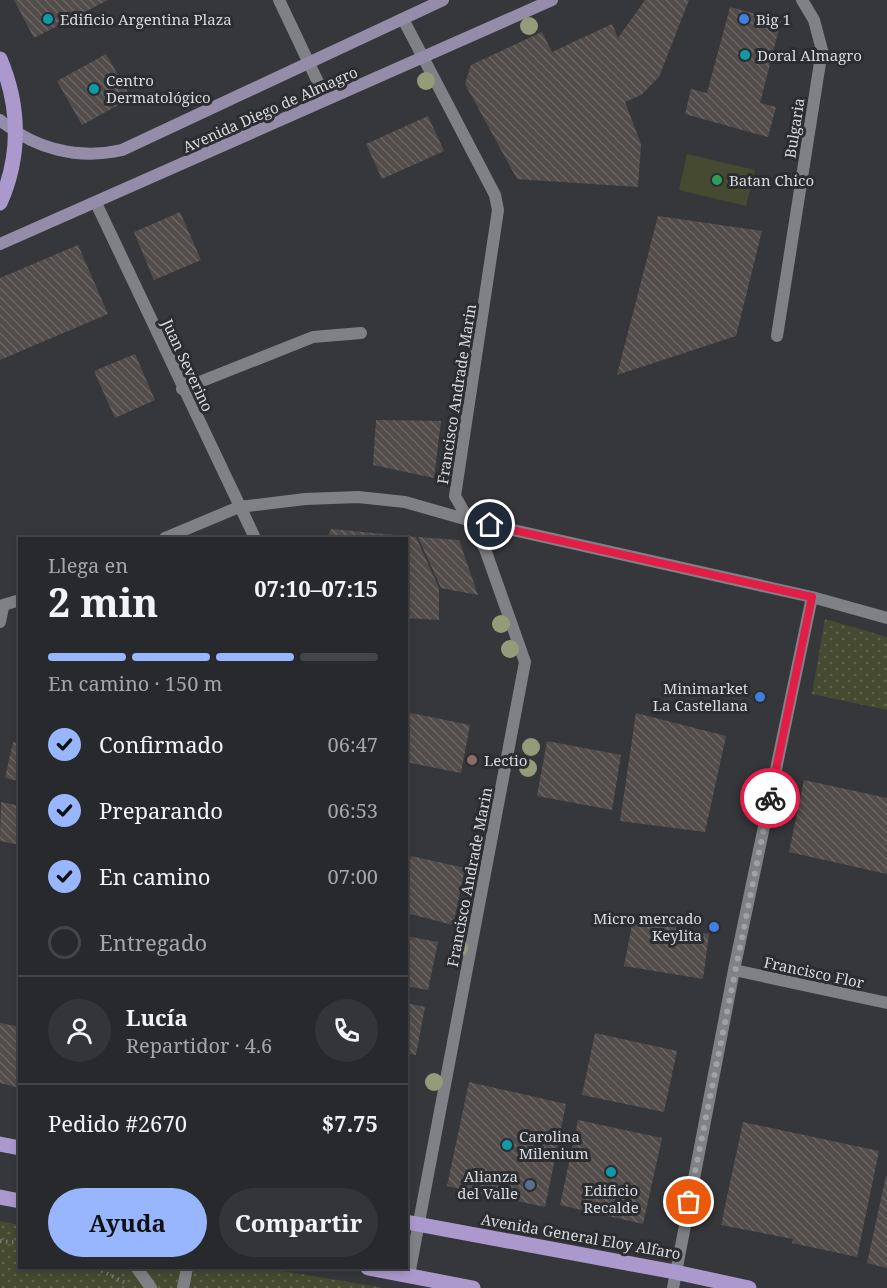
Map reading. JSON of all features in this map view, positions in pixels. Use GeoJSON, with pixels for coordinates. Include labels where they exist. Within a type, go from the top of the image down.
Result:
{"type":"FeatureCollection","features":[{"type":"Feature","properties":{"kind":"main road","name":"Avenida Diego de Almagro"},"geometry":{"type":"LineString","coordinates":[[0,120],[15,133],[37,144],[66,152],[97,155],[122,150],[443,0]]}},
{"type":"Feature","properties":{"kind":"main road","name":"Avenida Diego de Almagro"},"geometry":{"type":"LineString","coordinates":[[0,244],[552,0]]}},
{"type":"Feature","properties":{"kind":"main road"},"geometry":{"type":"LineString","coordinates":[[0,59],[15,104],[16,153],[9,182],[0,203]]}},
{"type":"Feature","properties":{"kind":"main road"},"geometry":{"type":"LineString","coordinates":[[0,1144],[18,1148]]}},
{"type":"Feature","properties":{"kind":"main road"},"geometry":{"type":"LineString","coordinates":[[0,1197],[18,1201]]}},
{"type":"Feature","properties":{"kind":"main road","name":"Avenida General Eloy Alfaro"},"geometry":{"type":"LineString","coordinates":[[412,1223],[749,1288]]}},
{"type":"Feature","properties":{"kind":"main road"},"geometry":{"type":"LineString","coordinates":[[374,1269],[473,1288]]}},
{"type":"Feature","properties":{"kind":"street"},"geometry":{"type":"LineString","coordinates":[[279,0],[326,99]]}},
{"type":"Feature","properties":{"kind":"street","name":"Bulgaria"},"geometry":{"type":"LineString","coordinates":[[777,336],[822,50],[814,20],[802,0]]}},
{"type":"Feature","properties":{"kind":"street","name":"Francisco Andrade Marin"},"geometry":{"type":"LineString","coordinates":[[403,19],[495,195],[498,210],[455,496],[486,549],[525,662],[412,1223],[409,1275]]}},
{"type":"Feature","properties":{"kind":"street","name":"Juan Severino"},"geometry":{"type":"LineString","coordinates":[[96,203],[182,389],[254,537]]}},
{"type":"Feature","properties":{"kind":"street"},"geometry":{"type":"LineString","coordinates":[[182,389],[313,337],[360,333]]}},
{"type":"Feature","properties":{"kind":"street"},"geometry":{"type":"LineString","coordinates":[[167,537],[238,507],[305,499],[358,497],[405,502],[468,520],[812,597],[887,618]]}},
{"type":"Feature","properties":{"kind":"street"},"geometry":{"type":"LineString","coordinates":[[673,1288],[734,970],[812,597]]}},
{"type":"Feature","properties":{"kind":"street"},"geometry":{"type":"LineString","coordinates":[[0,622],[2,606],[18,601]]}},
{"type":"Feature","properties":{"kind":"street","name":"Francisco Flor"},"geometry":{"type":"LineString","coordinates":[[734,970],[887,1003]]}},
{"type":"Feature","properties":{"kind":"street"},"geometry":{"type":"LineString","coordinates":[[138,1269],[151,1288]]}},
{"type":"Feature","properties":{"kind":"street"},"geometry":{"type":"LineString","coordinates":[[183,1288],[187,1269]]}},
{"type":"Feature","properties":{"kind":"path"},"geometry":{"type":"LineString","coordinates":[[0,1241],[18,1243]]}},
{"type":"Feature","properties":{"kind":"path"},"geometry":{"type":"LineString","coordinates":[[98,1269],[126,1283]]}},
{"type":"Feature","properties":{"kind":"green space","name":"Batan Chico"},"geometry":{"type":"Polygon","coordinates":[[[687,154],[755,170],[746,206],[679,190],[687,154]]]}},
{"type":"Feature","properties":{"kind":"green space"},"geometry":{"type":"Polygon","coordinates":[[[825,619],[887,637],[887,710],[812,694],[825,619]]]}},
{"type":"Feature","properties":{"kind":"green space"},"geometry":{"type":"Polygon","coordinates":[[[0,1221],[18,1225],[18,1269],[272,1269],[384,1288],[0,1288],[0,1221]]]}},
{"type":"Feature","properties":{"kind":"building","name":"Edificio Argentina Plaza"},"geometry":{"type":"Polygon","coordinates":[[[14,0],[108,0],[34,38],[14,0]]]}},
{"type":"Feature","properties":{"kind":"building"},"geometry":{"type":"Polygon","coordinates":[[[645,0],[689,0],[659,77],[641,95],[625,102],[641,144],[638,187],[517,179],[465,84],[471,65],[542,32],[552,52],[612,24],[618,38],[645,0]]]}},
{"type":"Feature","properties":{"kind":"building","name":"Doral Almagro"},"geometry":{"type":"Polygon","coordinates":[[[730,7],[781,21],[760,103],[776,107],[768,137],[685,114],[691,89],[707,93],[730,7]]]}},
{"type":"Feature","properties":{"kind":"building","name":"Centro Dermatológico"},"geometry":{"type":"Polygon","coordinates":[[[106,54],[131,98],[82,125],[57,81],[106,54]]]}},
{"type":"Feature","properties":{"kind":"building"},"geometry":{"type":"Polygon","coordinates":[[[428,116],[444,151],[382,179],[366,144],[428,116]]]}},
{"type":"Feature","properties":{"kind":"building"},"geometry":{"type":"Polygon","coordinates":[[[180,212],[201,260],[154,280],[134,232],[180,212]]]}},
{"type":"Feature","properties":{"kind":"building","name":"Batan Chico"},"geometry":{"type":"Polygon","coordinates":[[[658,216],[762,231],[736,336],[617,375],[658,216]]]}},
{"type":"Feature","properties":{"kind":"building"},"geometry":{"type":"Polygon","coordinates":[[[78,245],[108,314],[0,360],[0,278],[78,245]]]}},
{"type":"Feature","properties":{"kind":"building"},"geometry":{"type":"Polygon","coordinates":[[[135,354],[155,400],[115,418],[94,371],[135,354]]]}},
{"type":"Feature","properties":{"kind":"building"},"geometry":{"type":"Polygon","coordinates":[[[376,420],[441,421],[434,478],[373,465],[376,420]]]}},
{"type":"Feature","properties":{"kind":"building"},"geometry":{"type":"Polygon","coordinates":[[[331,529],[416,537],[439,588],[439,620],[408,618],[408,537],[327,537],[331,529]]]}},
{"type":"Feature","properties":{"kind":"building"},"geometry":{"type":"Polygon","coordinates":[[[418,537],[459,540],[478,595],[441,588],[418,537]]]}},
{"type":"Feature","properties":{"kind":"building"},"geometry":{"type":"Polygon","coordinates":[[[408,712],[470,725],[461,773],[408,762],[408,712]]]}},
{"type":"Feature","properties":{"kind":"building"},"geometry":{"type":"Polygon","coordinates":[[[636,713],[726,736],[705,832],[620,821],[636,713]]]}},
{"type":"Feature","properties":{"kind":"building"},"geometry":{"type":"Polygon","coordinates":[[[547,741],[621,755],[612,810],[537,796],[547,741]]]}},
{"type":"Feature","properties":{"kind":"building"},"geometry":{"type":"Polygon","coordinates":[[[13,742],[18,743],[18,781],[5,778],[13,742]]]}},
{"type":"Feature","properties":{"kind":"building"},"geometry":{"type":"Polygon","coordinates":[[[804,780],[887,798],[887,874],[789,852],[804,780]]]}},
{"type":"Feature","properties":{"kind":"building"},"geometry":{"type":"Polygon","coordinates":[[[1,802],[18,806],[18,845],[0,841],[1,802]]]}},
{"type":"Feature","properties":{"kind":"building"},"geometry":{"type":"Polygon","coordinates":[[[411,856],[465,868],[453,925],[408,914],[408,870],[411,856]]]}},
{"type":"Feature","properties":{"kind":"building"},"geometry":{"type":"Polygon","coordinates":[[[633,920],[709,934],[703,979],[624,966],[633,920]]]}},
{"type":"Feature","properties":{"kind":"building"},"geometry":{"type":"Polygon","coordinates":[[[408,936],[438,942],[428,990],[408,986],[408,936]]]}},
{"type":"Feature","properties":{"kind":"building"},"geometry":{"type":"Polygon","coordinates":[[[408,1003],[425,1007],[416,1055],[408,1053],[408,1003]]]}},
{"type":"Feature","properties":{"kind":"building"},"geometry":{"type":"Polygon","coordinates":[[[0,1023],[18,1027],[18,1088],[0,1083],[0,1023]]]}},
{"type":"Feature","properties":{"kind":"building"},"geometry":{"type":"Polygon","coordinates":[[[595,1033],[677,1051],[664,1112],[582,1095],[595,1033]]]}},
{"type":"Feature","properties":{"kind":"building","name":"Carolina Milenium"},"geometry":{"type":"Polygon","coordinates":[[[469,1082],[566,1104],[545,1207],[447,1186],[469,1082]]]}},
{"type":"Feature","properties":{"kind":"building","name":"Edificio Recalde"},"geometry":{"type":"Polygon","coordinates":[[[578,1120],[662,1138],[643,1224],[560,1205],[578,1120]]]}},
{"type":"Feature","properties":{"kind":"building"},"geometry":{"type":"Polygon","coordinates":[[[743,1122],[879,1151],[857,1257],[792,1243],[793,1239],[721,1225],[743,1122]]]}},
{"type":"Feature","properties":{"kind":"building"},"geometry":{"type":"Polygon","coordinates":[[[887,1176],[887,1268],[867,1263],[887,1176]]]}},
{"type":"Feature","properties":{"kind":"way so far"},"geometry":{"type":"LineString","coordinates":[[689,1202],[770,798]]}},
{"type":"Feature","properties":{"kind":"place","name":"Edificio Argentina Plaza"},"geometry":{"type":"Point","coordinates":[48,19]}},
{"type":"Feature","properties":{"kind":"place","name":"Big 1"},"geometry":{"type":"Point","coordinates":[744,19]}},
{"type":"Feature","properties":{"kind":"place","name":"Doral Almagro"},"geometry":{"type":"Point","coordinates":[745,55]}},
{"type":"Feature","properties":{"kind":"place","name":"Centro Dermatológico"},"geometry":{"type":"Point","coordinates":[94,89]}},
{"type":"Feature","properties":{"kind":"place","name":"Batan Chico"},"geometry":{"type":"Point","coordinates":[717,180]}},
{"type":"Feature","properties":{"kind":"place","name":"Minimarket La Castellana"},"geometry":{"type":"Point","coordinates":[760,697]}},
{"type":"Feature","properties":{"kind":"place","name":"Lectio"},"geometry":{"type":"Point","coordinates":[472,760]}},
{"type":"Feature","properties":{"kind":"place","name":"Micro mercado Keylita"},"geometry":{"type":"Point","coordinates":[714,927]}},
{"type":"Feature","properties":{"kind":"place","name":"Carolina Milenium"},"geometry":{"type":"Point","coordinates":[507,1145]}},
{"type":"Feature","properties":{"kind":"place","name":"Edificio Recalde"},"geometry":{"type":"Point","coordinates":[611,1172]}},
{"type":"Feature","properties":{"kind":"place","name":"Alianza del Valle"},"geometry":{"type":"Point","coordinates":[530,1185]}},
{"type":"Feature","properties":{"kind":"route"},"geometry":{"type":"LineString","coordinates":[[490,525],[812,597],[770,798]]}}]}
